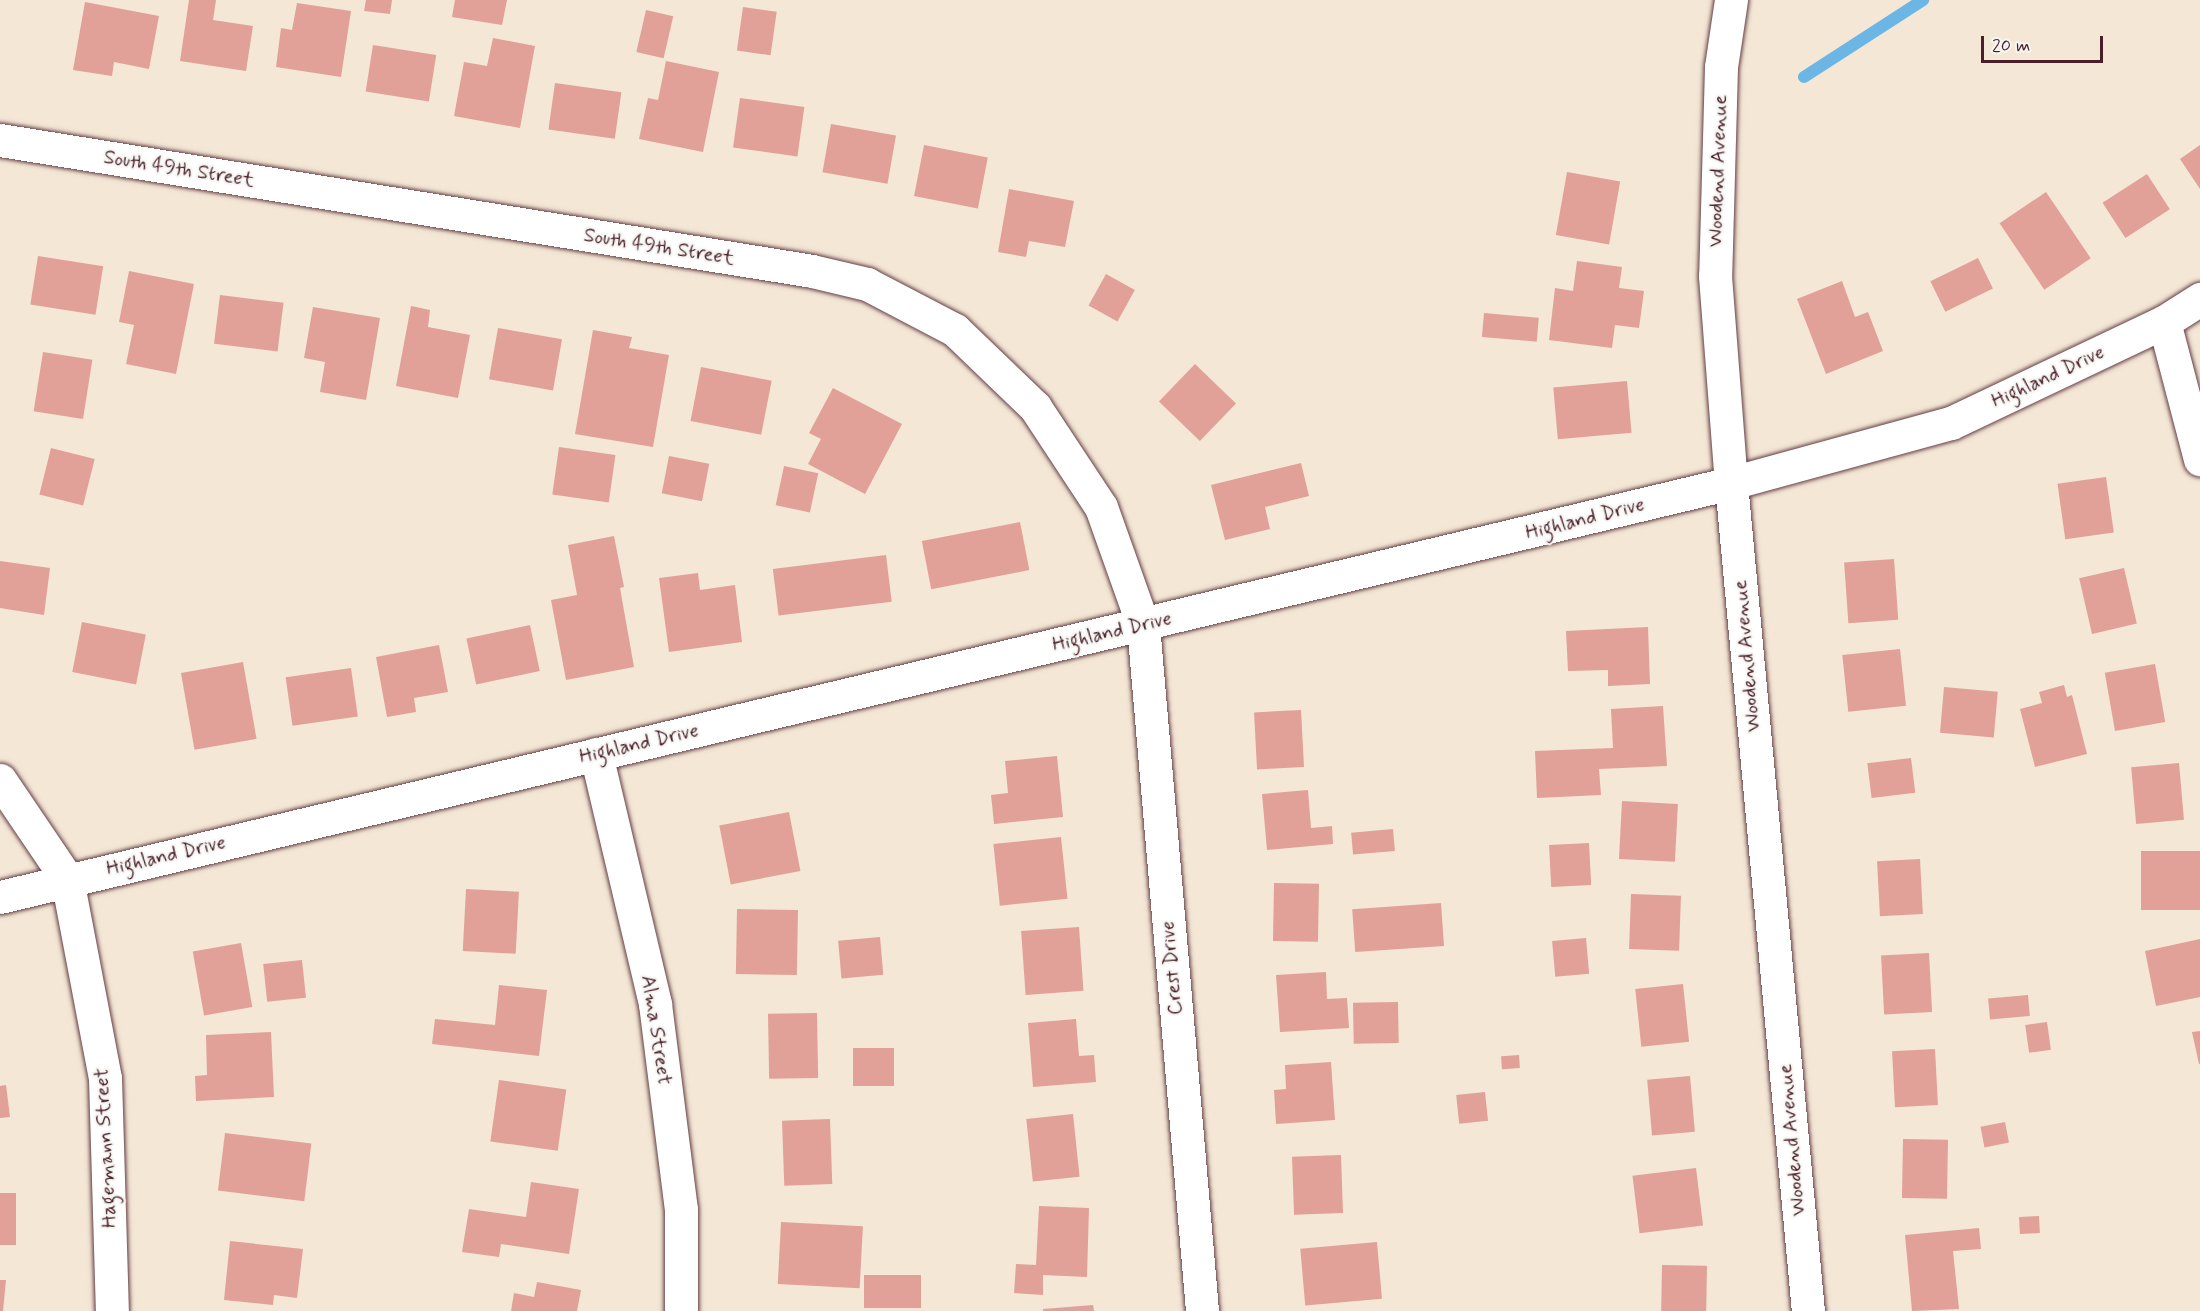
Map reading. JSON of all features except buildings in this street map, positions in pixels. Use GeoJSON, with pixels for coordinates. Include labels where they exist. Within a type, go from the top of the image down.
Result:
{"type":"FeatureCollection","features":[{"type":"Feature","properties":{"kind":"street","name":"Woodend Avenue"},"geometry":{"type":"LineString","coordinates":[[1731,0],[1721,67],[1715,276],[1731,483],[1808,1311]]}},
{"type":"Feature","properties":{"kind":"street","name":"South 49th Street"},"geometry":{"type":"LineString","coordinates":[[0,140],[788,268],[867,284],[955,330],[1035,407],[1101,507],[1143,625]]}},
{"type":"Feature","properties":{"kind":"street","name":"Highland Drive"},"geometry":{"type":"LineString","coordinates":[[0,897],[67,879],[1143,625],[1731,483],[1951,423],[2164,322],[2200,299]]}},
{"type":"Feature","properties":{"kind":"street"},"geometry":{"type":"LineString","coordinates":[[2164,322],[2200,459]]}},
{"type":"Feature","properties":{"kind":"street","name":"Crest Drive"},"geometry":{"type":"LineString","coordinates":[[1143,625],[1202,1311]]}},
{"type":"Feature","properties":{"kind":"street","name":"Alma Street"},"geometry":{"type":"LineString","coordinates":[[596,754],[655,1004],[681,1209],[681,1311]]}},
{"type":"Feature","properties":{"kind":"street"},"geometry":{"type":"LineString","coordinates":[[0,780],[67,879]]}},
{"type":"Feature","properties":{"kind":"street","name":"Hagemann Street"},"geometry":{"type":"LineString","coordinates":[[67,879],[105,1078],[112,1311]]}},
{"type":"Feature","properties":{"kind":"waterway"},"geometry":{"type":"LineString","coordinates":[[1804,77],[1923,0]]}}]}
